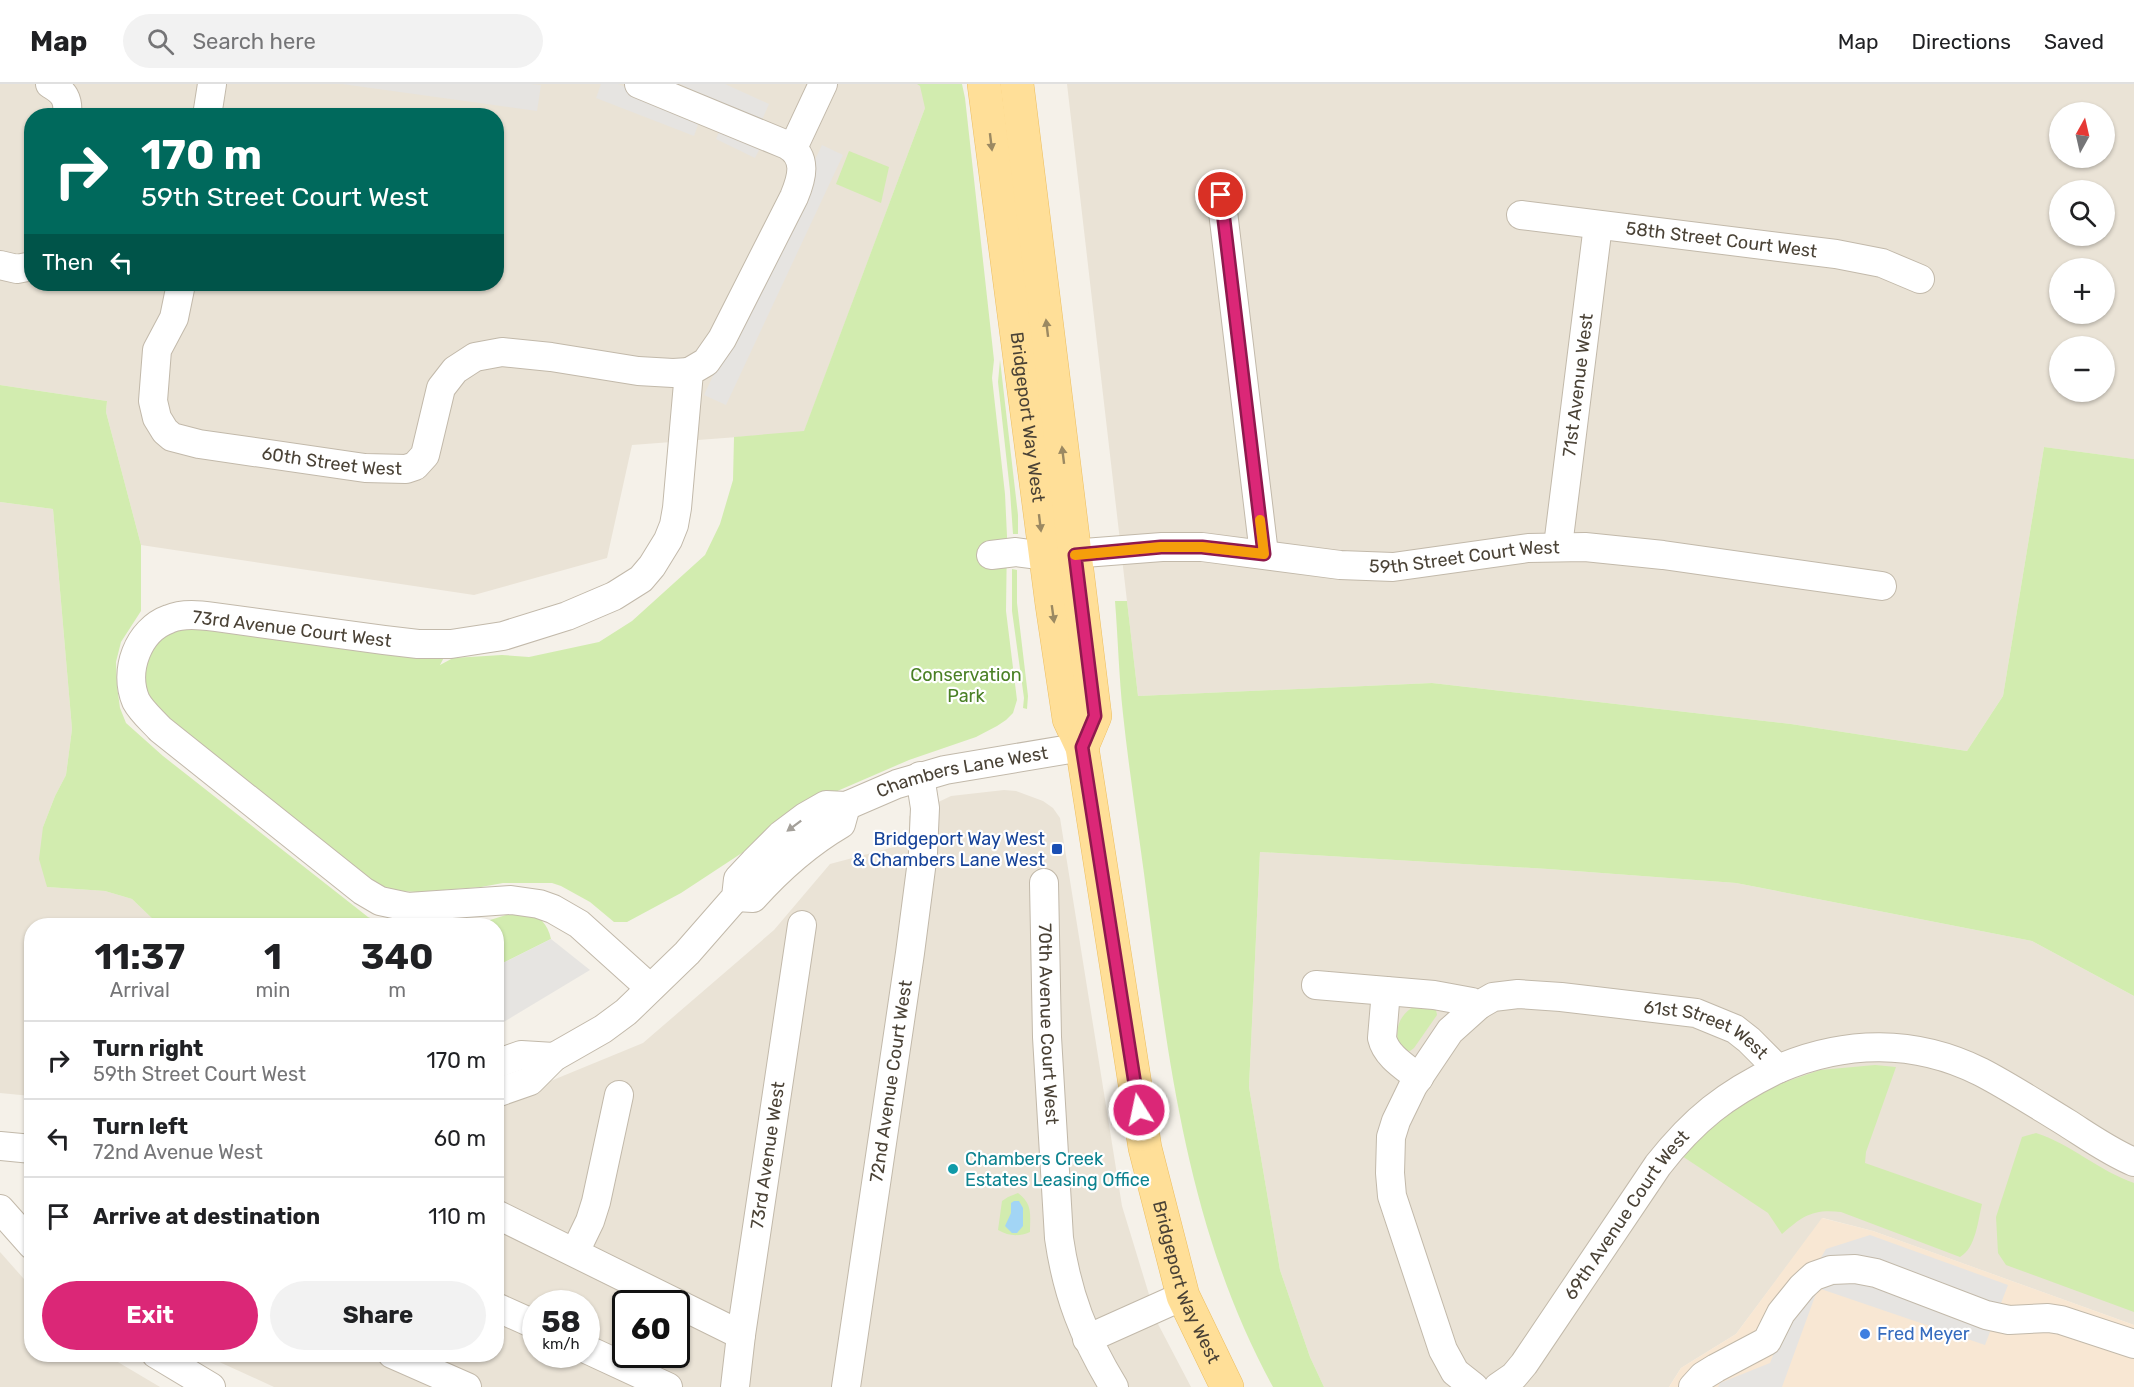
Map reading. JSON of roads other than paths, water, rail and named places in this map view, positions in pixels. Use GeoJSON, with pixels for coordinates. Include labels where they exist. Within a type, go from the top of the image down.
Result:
{"type":"FeatureCollection","features":[{"type":"Feature","properties":{"kind":"main road","name":"Bridgeport Way West"},"geometry":{"type":"LineString","coordinates":[[984,84],[1060,556],[1095,716],[1082,747],[1146,1148],[1183,1296],[1227,1387]]}},
{"type":"Feature","properties":{"kind":"main road","name":"Bridgeport Way West"},"geometry":{"type":"LineString","coordinates":[[1017,84],[1060,556]]}},
{"type":"Feature","properties":{"kind":"street"},"geometry":{"type":"LineString","coordinates":[[50,84],[65,96],[68,108]]}},
{"type":"Feature","properties":{"kind":"street"},"geometry":{"type":"LineString","coordinates":[[208,108],[212,84]]}},
{"type":"Feature","properties":{"kind":"street"},"geometry":{"type":"LineString","coordinates":[[639,84],[793,148],[799,156],[802,167],[794,197],[722,339],[706,362],[689,372]]}},
{"type":"Feature","properties":{"kind":"street"},"geometry":{"type":"LineString","coordinates":[[793,148],[823,84]]}},
{"type":"Feature","properties":{"kind":"street"},"geometry":{"type":"LineString","coordinates":[[1221,195],[1264,554]]}},
{"type":"Feature","properties":{"kind":"street","name":"58th Street Court West"},"geometry":{"type":"LineString","coordinates":[[1521,215],[1836,254],[1882,263],[1920,279]]}},
{"type":"Feature","properties":{"kind":"street","name":"71st Avenue West"},"geometry":{"type":"LineString","coordinates":[[1558,546],[1598,225]]}},
{"type":"Feature","properties":{"kind":"street"},"geometry":{"type":"LineString","coordinates":[[0,265],[17,269],[24,268]]}},
{"type":"Feature","properties":{"kind":"street","name":"60th Street West"},"geometry":{"type":"LineString","coordinates":[[180,291],[174,318],[160,342],[155,359],[153,401],[160,425],[172,437],[200,444],[365,468],[396,470],[415,466],[425,455],[441,387],[455,370],[475,357],[502,352],[517,353],[638,371],[689,372]]}},
{"type":"Feature","properties":{"kind":"street","name":"73rd Avenue Court West"},"geometry":{"type":"LineString","coordinates":[[650,988],[579,924],[539,904],[511,900],[408,907],[380,901],[363,891],[160,729],[140,708],[132,688],[132,675],[139,644],[147,632],[163,621],[181,616],[215,617],[396,642],[451,644],[503,636],[567,616],[614,596],[640,579],[652,566],[668,540],[677,508],[689,372]]}},
{"type":"Feature","properties":{"kind":"street","name":"59th Street Court West"},"geometry":{"type":"LineString","coordinates":[[991,555],[1016,552],[1060,556],[1161,547],[1202,547],[1340,565],[1394,567],[1502,551],[1558,546],[1643,553],[1882,586]]}},
{"type":"Feature","properties":{"kind":"street","name":"Chambers Lane West"},"geometry":{"type":"LineString","coordinates":[[504,1090],[530,1081],[554,1056],[603,1029],[626,1012],[687,953],[736,897],[753,898],[796,855],[820,836],[841,824],[846,806],[920,776],[957,767],[1082,747]]}},
{"type":"Feature","properties":{"kind":"street","name":"72nd Avenue Court West"},"geometry":{"type":"LineString","coordinates":[[846,1387],[923,853],[925,808],[920,776]]}},
{"type":"Feature","properties":{"kind":"street","name":"70th Avenue Court West"},"geometry":{"type":"LineString","coordinates":[[1044,883],[1047,1037],[1058,1227],[1063,1267],[1074,1307],[1087,1339],[1114,1387]]}},
{"type":"Feature","properties":{"kind":"street","name":"73rd Avenue West"},"geometry":{"type":"LineString","coordinates":[[735,1387],[802,925]]}},
{"type":"Feature","properties":{"kind":"street"},"geometry":{"type":"LineString","coordinates":[[1316,985],[1434,995],[1479,1005]]}},
{"type":"Feature","properties":{"kind":"street"},"geometry":{"type":"LineString","coordinates":[[1386,991],[1382,1038],[1384,1046],[1390,1054],[1419,1078]]}},
{"type":"Feature","properties":{"kind":"street","name":"61st Street West"},"geometry":{"type":"LineString","coordinates":[[1479,1005],[1493,997],[1518,994],[1584,999],[1696,1013],[1735,1029],[1778,1069],[1802,1058],[1833,1050],[1862,1047],[1881,1047],[1942,1056],[1981,1072],[2104,1147],[2134,1162]]}},
{"type":"Feature","properties":{"kind":"street"},"geometry":{"type":"LineString","coordinates":[[1474,1387],[1455,1372],[1443,1350],[1392,1196],[1389,1173],[1391,1137],[1396,1121],[1419,1078],[1450,1031],[1479,1005]]}},
{"type":"Feature","properties":{"kind":"street"},"geometry":{"type":"LineString","coordinates":[[504,1061],[521,1055],[554,1056]]}},
{"type":"Feature","properties":{"kind":"street","name":"69th Avenue Court West"},"geometry":{"type":"LineString","coordinates":[[1498,1387],[1514,1376],[1524,1364],[1658,1165],[1679,1139],[1724,1099],[1748,1083],[1778,1069]]}},
{"type":"Feature","properties":{"kind":"street"},"geometry":{"type":"LineString","coordinates":[[575,1252],[590,1221],[596,1202],[619,1095]]}},
{"type":"Feature","properties":{"kind":"street"},"geometry":{"type":"LineString","coordinates":[[0,1146],[24,1148]]}},
{"type":"Feature","properties":{"kind":"street"},"geometry":{"type":"LineString","coordinates":[[0,1209],[24,1236]]}},
{"type":"Feature","properties":{"kind":"street"},"geometry":{"type":"LineString","coordinates":[[504,1218],[741,1335]]}},
{"type":"Feature","properties":{"kind":"street"},"geometry":{"type":"LineString","coordinates":[[1693,1387],[1703,1376],[1767,1341],[1781,1313],[1808,1281],[1821,1272],[1844,1269],[1876,1274],[1986,1315],[2009,1320],[2048,1318],[2061,1320],[2134,1344]]}},
{"type":"Feature","properties":{"kind":"street"},"geometry":{"type":"LineString","coordinates":[[1087,1339],[1183,1296]]}},
{"type":"Feature","properties":{"kind":"street"},"geometry":{"type":"LineString","coordinates":[[504,1311],[522,1319]]}},
{"type":"Feature","properties":{"kind":"street"},"geometry":{"type":"LineString","coordinates":[[600,1355],[668,1387]]}},
{"type":"Feature","properties":{"kind":"street"},"geometry":{"type":"LineString","coordinates":[[169,1362],[211,1387]]}},
{"type":"Feature","properties":{"kind":"street"},"geometry":{"type":"LineString","coordinates":[[410,1362],[467,1387]]}},
{"type":"Feature","properties":{"kind":"water"},"geometry":{"type":"Polygon","coordinates":[[[1019,1201],[1023,1208],[1023,1226],[1017,1233],[1012,1233],[1005,1226],[1011,1213],[1011,1203],[1019,1201]]]}},
{"type":"Feature","properties":{"kind":"place","name":"Bridgeport Way West & Chambers Lane West"},"geometry":{"type":"Point","coordinates":[1057,849]}},
{"type":"Feature","properties":{"kind":"place","name":"Chambers Creek Estates Leasing Office"},"geometry":{"type":"Point","coordinates":[953,1169]}},
{"type":"Feature","properties":{"kind":"place","name":"Fred Meyer"},"geometry":{"type":"Point","coordinates":[1865,1334]}},
{"type":"Feature","properties":{"kind":"park label","name":"Conservation Park"},"geometry":{"type":"Point","coordinates":[966,685]}}]}
